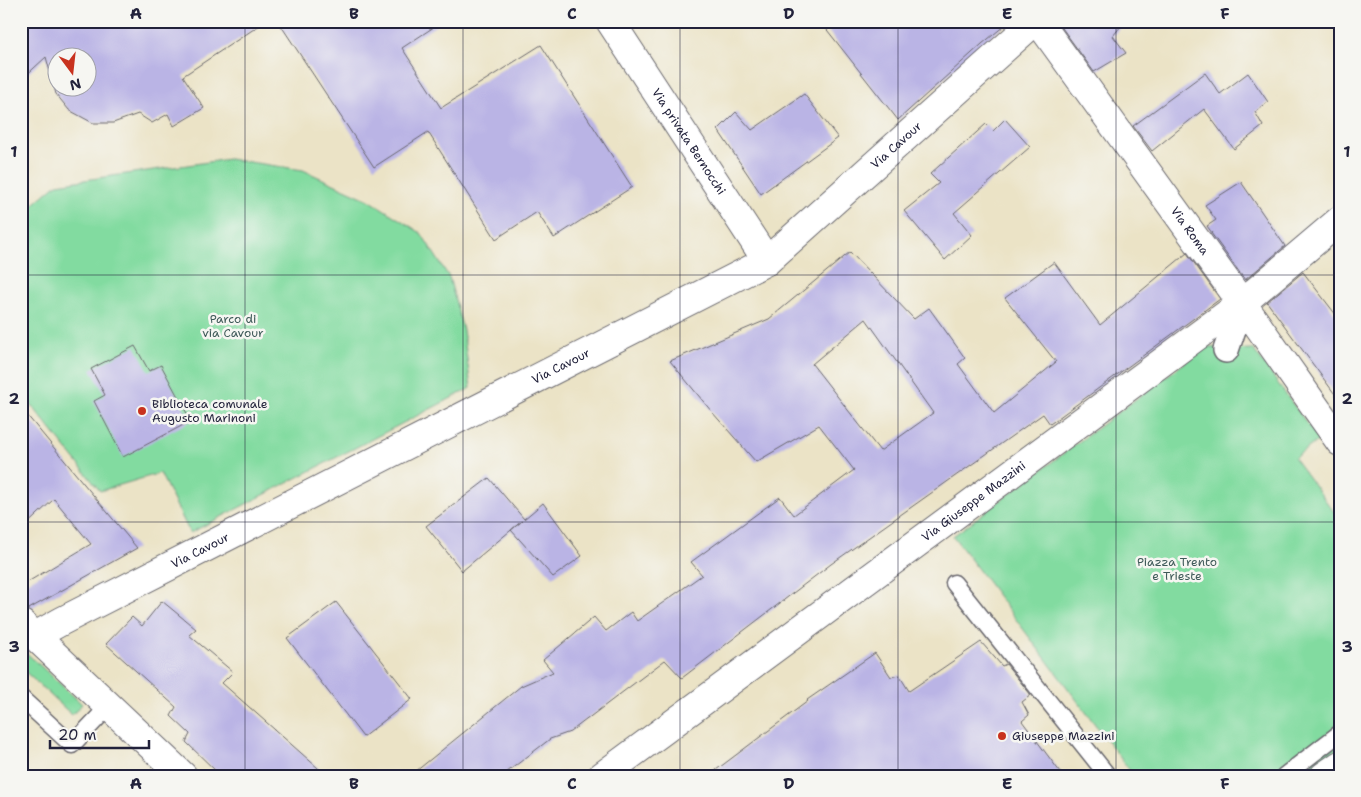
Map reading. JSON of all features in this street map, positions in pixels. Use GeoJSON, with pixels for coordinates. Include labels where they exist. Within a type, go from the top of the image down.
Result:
{"type":"FeatureCollection","features":[{"type":"Feature","properties":{"kind":"street","name":"Via privata Bernocchi"},"geometry":{"type":"LineString","coordinates":[[610,21],[767,261]]}},
{"type":"Feature","properties":{"kind":"street","name":"Via Cavour"},"geometry":{"type":"LineString","coordinates":[[28,630],[70,616],[767,261],[1036,21]]}},
{"type":"Feature","properties":{"kind":"street","name":"Via Roma"},"geometry":{"type":"LineString","coordinates":[[1036,21],[1242,303],[1340,442]]}},
{"type":"Feature","properties":{"kind":"street","name":"Via Giuseppe Mazzini"},"geometry":{"type":"LineString","coordinates":[[602,776],[1242,303],[1340,220]]}},
{"type":"Feature","properties":{"kind":"street"},"geometry":{"type":"LineString","coordinates":[[1226,350],[1242,303]]}},
{"type":"Feature","properties":{"kind":"street"},"geometry":{"type":"LineString","coordinates":[[28,630],[183,776]]}},
{"type":"Feature","properties":{"kind":"street"},"geometry":{"type":"LineString","coordinates":[[1324,776],[1340,765]]}},
{"type":"Feature","properties":{"kind":"lane"},"geometry":{"type":"LineString","coordinates":[[954,582],[1108,776]]}},
{"type":"Feature","properties":{"kind":"lane"},"geometry":{"type":"LineString","coordinates":[[21,698],[72,744],[109,706]]}},
{"type":"Feature","properties":{"kind":"lane"},"geometry":{"type":"LineString","coordinates":[[1284,776],[1340,733]]}},
{"type":"Feature","properties":{"kind":"green space","name":"Parco di via Cavour"},"geometry":{"type":"Polygon","coordinates":[[[229,159],[303,170],[369,200],[421,233],[449,277],[463,330],[471,388],[190,533],[160,473],[100,491],[21,392],[21,215],[57,184],[229,159]]]}},
{"type":"Feature","properties":{"kind":"green space","name":"Piazza Trento e Trieste"},"geometry":{"type":"Polygon","coordinates":[[[1207,346],[1226,350],[1253,349],[1319,440],[1294,458],[1340,520],[1340,747],[1299,776],[1134,776],[953,536],[1207,346]]]}},
{"type":"Feature","properties":{"kind":"green space"},"geometry":{"type":"Polygon","coordinates":[[[21,648],[82,704],[72,715],[21,668],[21,648]]]}},
{"type":"Feature","properties":{"kind":"building"},"geometry":{"type":"Polygon","coordinates":[[[21,21],[266,21],[183,76],[204,108],[174,126],[168,114],[152,123],[138,114],[113,123],[93,123],[69,110],[59,98],[98,98],[98,48],[48,48],[48,64],[46,57],[21,80],[21,21]]]}},
{"type":"Feature","properties":{"kind":"building"},"geometry":{"type":"Polygon","coordinates":[[[278,21],[443,21],[402,48],[441,108],[541,45],[632,187],[554,238],[537,212],[496,239],[428,132],[374,167],[278,21]]]}},
{"type":"Feature","properties":{"kind":"building"},"geometry":{"type":"Polygon","coordinates":[[[820,21],[1010,21],[898,120],[820,21]]]}},
{"type":"Feature","properties":{"kind":"building"},"geometry":{"type":"Polygon","coordinates":[[[1057,21],[1125,21],[1113,36],[1126,53],[1094,72],[1057,21]]]}},
{"type":"Feature","properties":{"kind":"building"},"geometry":{"type":"Polygon","coordinates":[[[1205,73],[1220,94],[1248,73],[1268,102],[1255,112],[1263,126],[1234,149],[1204,109],[1152,151],[1133,126],[1205,73]]]}},
{"type":"Feature","properties":{"kind":"building"},"geometry":{"type":"Polygon","coordinates":[[[804,94],[838,138],[761,194],[718,130],[736,112],[752,130],[804,94]]]}},
{"type":"Feature","properties":{"kind":"building"},"geometry":{"type":"Polygon","coordinates":[[[1005,119],[1030,147],[954,213],[972,235],[945,260],[904,211],[939,183],[930,174],[986,124],[993,131],[1005,119]]]}},
{"type":"Feature","properties":{"kind":"building"},"geometry":{"type":"Polygon","coordinates":[[[1241,182],[1285,246],[1245,280],[1207,226],[1216,220],[1205,205],[1241,182]]]}},
{"type":"Feature","properties":{"kind":"building"},"geometry":{"type":"Polygon","coordinates":[[[850,252],[914,319],[929,308],[965,358],[958,364],[994,413],[1056,362],[1005,298],[1054,262],[1100,325],[1187,253],[1220,299],[1050,424],[1043,414],[831,564],[682,678],[665,660],[570,732],[550,739],[502,776],[410,776],[521,686],[553,672],[543,660],[594,617],[606,631],[631,612],[637,621],[702,575],[691,562],[780,497],[794,515],[854,470],[819,425],[756,462],[670,361],[769,319],[850,252]],[[866,319],[812,364],[880,451],[933,413],[866,319]]]}},
{"type":"Feature","properties":{"kind":"building"},"geometry":{"type":"Polygon","coordinates":[[[1303,272],[1340,320],[1340,401],[1267,302],[1303,272]]]}},
{"type":"Feature","properties":{"kind":"building","name":"Biblioteca comunale Augusto Marinoni"},"geometry":{"type":"Polygon","coordinates":[[[135,346],[149,371],[161,365],[191,421],[123,457],[94,401],[105,395],[91,369],[135,346]]]}},
{"type":"Feature","properties":{"kind":"building"},"geometry":{"type":"Polygon","coordinates":[[[21,408],[137,548],[27,610],[21,609],[21,586],[91,544],[54,499],[21,530],[21,408]]]}},
{"type":"Feature","properties":{"kind":"building"},"geometry":{"type":"Polygon","coordinates":[[[489,478],[524,519],[543,503],[582,556],[553,577],[511,530],[462,571],[426,526],[489,478]]]}},
{"type":"Feature","properties":{"kind":"building"},"geometry":{"type":"Polygon","coordinates":[[[162,601],[196,629],[189,635],[233,672],[222,683],[327,776],[221,776],[186,742],[190,734],[171,716],[176,707],[106,644],[132,617],[142,626],[162,601]]]}},
{"type":"Feature","properties":{"kind":"building"},"geometry":{"type":"Polygon","coordinates":[[[336,602],[412,699],[363,737],[287,638],[336,602]]]}},
{"type":"Feature","properties":{"kind":"building"},"geometry":{"type":"Polygon","coordinates":[[[981,642],[1002,666],[1006,664],[1031,695],[1022,702],[1029,715],[1022,721],[1063,776],[708,776],[807,700],[875,653],[891,677],[899,675],[909,691],[981,642]]]}},
{"type":"Feature","properties":{"kind":"place","name":"Biblioteca comunale Augusto Marinoni"},"geometry":{"type":"Point","coordinates":[142,411]}},
{"type":"Feature","properties":{"kind":"place","name":"Giuseppe Mazzini"},"geometry":{"type":"Point","coordinates":[1002,736]}}]}
